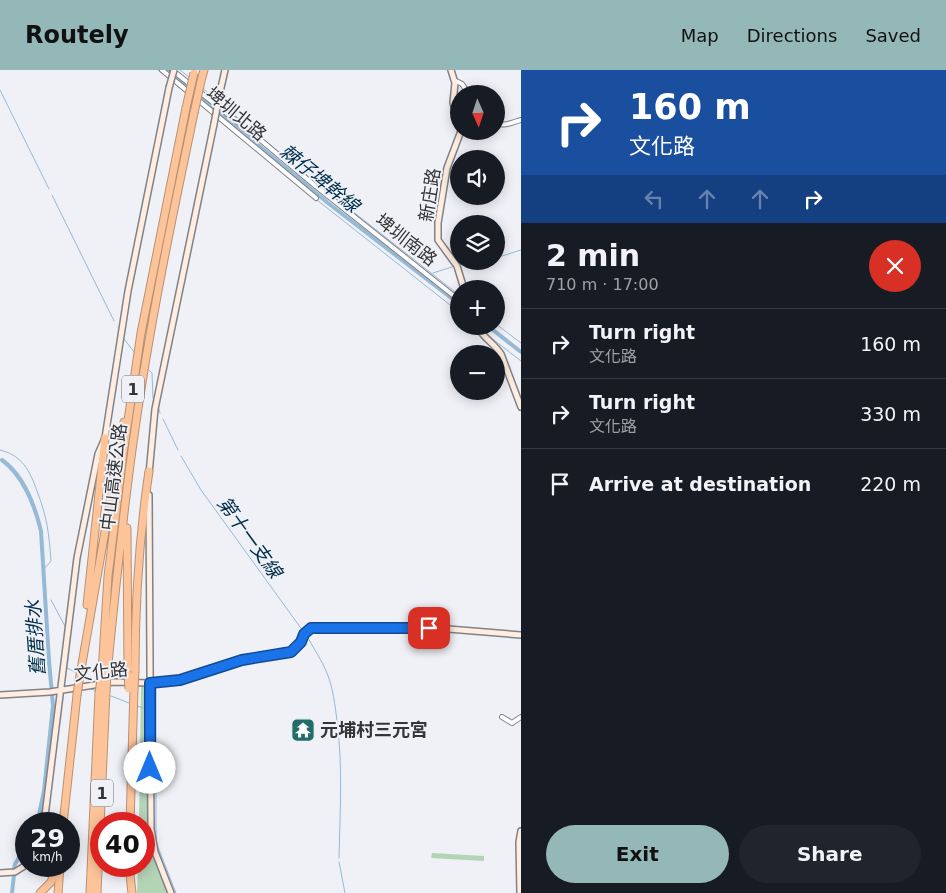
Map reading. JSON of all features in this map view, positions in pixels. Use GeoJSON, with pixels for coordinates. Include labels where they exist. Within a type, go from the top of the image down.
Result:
{"type":"FeatureCollection","features":[{"type":"Feature","properties":{"kind":"highway","name":"中山高速公路"},"geometry":{"type":"LineString","coordinates":[[104,673],[135,429],[150,334],[204,70]]}},
{"type":"Feature","properties":{"kind":"highway","name":"中山高速公路"},"geometry":{"type":"LineString","coordinates":[[90,893],[103,693],[108,576],[141,333],[163,217],[195,71]]}},
{"type":"Feature","properties":{"kind":"highway"},"geometry":{"type":"LineString","coordinates":[[82,658],[141,333]]}},
{"type":"Feature","properties":{"kind":"highway"},"geometry":{"type":"LineString","coordinates":[[130,812],[132,689],[127,510],[135,429]]}},
{"type":"Feature","properties":{"kind":"highway"},"geometry":{"type":"LineString","coordinates":[[63,812],[105,438]]}},
{"type":"Feature","properties":{"kind":"highway"},"geometry":{"type":"LineString","coordinates":[[131,673],[141,522],[149,472]]}},
{"type":"Feature","properties":{"kind":"highway","name":"中山高速公路"},"geometry":{"type":"LineString","coordinates":[[97,893],[103,693]]}},
{"type":"Feature","properties":{"kind":"highway"},"geometry":{"type":"LineString","coordinates":[[40,893],[53,877]]}},
{"type":"Feature","properties":{"kind":"highway"},"geometry":{"type":"LineString","coordinates":[[58,877],[58,893]]}},
{"type":"Feature","properties":{"kind":"highway"},"geometry":{"type":"LineString","coordinates":[[128,877],[128,893]]}},
{"type":"Feature","properties":{"kind":"highway"},"geometry":{"type":"LineString","coordinates":[[129,877],[132,893]]}},
{"type":"Feature","properties":{"kind":"street","name":"埤圳北路"},"geometry":{"type":"LineString","coordinates":[[162,70],[316,198]]}},
{"type":"Feature","properties":{"kind":"street"},"geometry":{"type":"LineString","coordinates":[[45,812],[56,691],[77,558],[98,454],[105,438],[128,291],[173,70]]}},
{"type":"Feature","properties":{"kind":"street","name":"埤圳南路"},"geometry":{"type":"LineString","coordinates":[[173,70],[312,184],[450,293]]}},
{"type":"Feature","properties":{"kind":"street"},"geometry":{"type":"LineString","coordinates":[[172,893],[152,840],[149,472],[155,409],[224,70]]}},
{"type":"Feature","properties":{"kind":"street"},"geometry":{"type":"LineString","coordinates":[[451,70],[454,85]]}},
{"type":"Feature","properties":{"kind":"street"},"geometry":{"type":"LineString","coordinates":[[454,80],[463,85]]}},
{"type":"Feature","properties":{"kind":"street"},"geometry":{"type":"LineString","coordinates":[[505,125],[521,120]]}},
{"type":"Feature","properties":{"kind":"street","name":"新庄路"},"geometry":{"type":"LineString","coordinates":[[458,140],[447,168],[438,223],[438,240],[456,266],[461,280]]}},
{"type":"Feature","properties":{"kind":"street"},"geometry":{"type":"LineString","coordinates":[[483,335],[501,354],[521,407]]}},
{"type":"Feature","properties":{"kind":"street","name":"文化路"},"geometry":{"type":"LineString","coordinates":[[0,694],[56,691],[113,682],[150,683],[180,680],[242,660],[291,652],[301,642],[304,634],[311,628],[436,628],[521,635]]}},
{"type":"Feature","properties":{"kind":"street"},"geometry":{"type":"LineString","coordinates":[[502,717],[512,723],[521,717]]}},
{"type":"Feature","properties":{"kind":"street"},"geometry":{"type":"LineString","coordinates":[[520,893],[519,842],[521,830]]}},
{"type":"Feature","properties":{"kind":"street"},"geometry":{"type":"LineString","coordinates":[[0,873],[15,872]]}},
{"type":"Feature","properties":{"kind":"green space"},"geometry":{"type":"Polygon","coordinates":[[[148,684],[148,812],[139,812],[141,685],[148,684]]]}},
{"type":"Feature","properties":{"kind":"green space"},"geometry":{"type":"Polygon","coordinates":[[[432,853],[484,856],[484,861],[431,858],[432,853]]]}},
{"type":"Feature","properties":{"kind":"green space"},"geometry":{"type":"Polygon","coordinates":[[[155,856],[169,892],[137,893],[138,877],[155,877],[155,856]]]}},
{"type":"Feature","properties":{"kind":"waterway"},"geometry":{"type":"LineString","coordinates":[[158,70],[169,79]]}},
{"type":"Feature","properties":{"kind":"waterway","name":"棘仔埤幹線"},"geometry":{"type":"LineString","coordinates":[[168,70],[328,203],[450,297]]}},
{"type":"Feature","properties":{"kind":"waterway"},"geometry":{"type":"LineString","coordinates":[[180,70],[189,77]]}},
{"type":"Feature","properties":{"kind":"waterway"},"geometry":{"type":"LineString","coordinates":[[174,83],[186,93]]}},
{"type":"Feature","properties":{"kind":"waterway"},"geometry":{"type":"LineString","coordinates":[[202,88],[216,99]]}},
{"type":"Feature","properties":{"kind":"waterway","name":"第十一支線"},"geometry":{"type":"LineString","coordinates":[[0,90],[49,189]]}},
{"type":"Feature","properties":{"kind":"waterway"},"geometry":{"type":"LineString","coordinates":[[219,102],[300,170],[450,288]]}},
{"type":"Feature","properties":{"kind":"waterway"},"geometry":{"type":"LineString","coordinates":[[199,104],[213,115]]}},
{"type":"Feature","properties":{"kind":"waterway"},"geometry":{"type":"LineString","coordinates":[[216,118],[244,141]]}},
{"type":"Feature","properties":{"kind":"waterway","name":"第十一支線"},"geometry":{"type":"LineString","coordinates":[[52,195],[114,321]]}},
{"type":"Feature","properties":{"kind":"waterway"},"geometry":{"type":"LineString","coordinates":[[317,200],[450,305]]}},
{"type":"Feature","properties":{"kind":"waterway"},"geometry":{"type":"LineString","coordinates":[[505,255],[521,250]]}},
{"type":"Feature","properties":{"kind":"waterway"},"geometry":{"type":"LineString","coordinates":[[433,273],[450,268]]}},
{"type":"Feature","properties":{"kind":"waterway"},"geometry":{"type":"LineString","coordinates":[[505,331],[521,343]]}},
{"type":"Feature","properties":{"kind":"waterway"},"geometry":{"type":"LineString","coordinates":[[488,335],[521,361]]}},
{"type":"Feature","properties":{"kind":"waterway","name":"棘仔埤幹線"},"geometry":{"type":"LineString","coordinates":[[499,335],[521,352]]}},
{"type":"Feature","properties":{"kind":"waterway","name":"第十一支線"},"geometry":{"type":"LineString","coordinates":[[124,339],[135,353]]}},
{"type":"Feature","properties":{"kind":"waterway","name":"第十一支線"},"geometry":{"type":"LineString","coordinates":[[149,370],[152,373],[153,398]]}},
{"type":"Feature","properties":{"kind":"waterway","name":"第十一支線"},"geometry":{"type":"LineString","coordinates":[[159,409],[160,413]]}},
{"type":"Feature","properties":{"kind":"waterway","name":"第十一支線"},"geometry":{"type":"LineString","coordinates":[[163,419],[178,450]]}},
{"type":"Feature","properties":{"kind":"waterway"},"geometry":{"type":"LineString","coordinates":[[0,450],[8,452],[20,460],[28,471],[40,500],[47,525],[51,561],[43,570]]}},
{"type":"Feature","properties":{"kind":"waterway","name":"第十一支線"},"geometry":{"type":"LineString","coordinates":[[181,456],[201,490],[303,631]]}},
{"type":"Feature","properties":{"kind":"waterway","name":"舊厝排水"},"geometry":{"type":"LineString","coordinates":[[2,460],[22,482],[35,511],[41,531],[53,706],[44,791],[40,812]]}},
{"type":"Feature","properties":{"kind":"waterway"},"geometry":{"type":"LineString","coordinates":[[51,600],[66,628]]}},
{"type":"Feature","properties":{"kind":"waterway","name":"第十一支線"},"geometry":{"type":"LineString","coordinates":[[307,636],[327,673],[335,709],[341,772],[339,858]]}},
{"type":"Feature","properties":{"kind":"waterway"},"geometry":{"type":"LineString","coordinates":[[70,638],[67,668],[75,672]]}},
{"type":"Feature","properties":{"kind":"waterway"},"geometry":{"type":"LineString","coordinates":[[85,677],[89,683]]}},
{"type":"Feature","properties":{"kind":"waterway"},"geometry":{"type":"LineString","coordinates":[[156,688],[156,842],[176,893]]}},
{"type":"Feature","properties":{"kind":"waterway"},"geometry":{"type":"LineString","coordinates":[[91,689],[97,691]]}},
{"type":"Feature","properties":{"kind":"waterway"},"geometry":{"type":"LineString","coordinates":[[111,696],[129,703]]}},
{"type":"Feature","properties":{"kind":"waterway"},"geometry":{"type":"LineString","coordinates":[[137,706],[147,709]]}},
{"type":"Feature","properties":{"kind":"waterway","name":"第十一支線"},"geometry":{"type":"LineString","coordinates":[[339,862],[345,893]]}},
{"type":"Feature","properties":{"kind":"waterway","name":"舊厝排水"},"geometry":{"type":"LineString","coordinates":[[14,869],[15,864]]}},
{"type":"Feature","properties":{"kind":"waterway","name":"舊厝排水"},"geometry":{"type":"LineString","coordinates":[[12,893],[14,875]]}},
{"type":"Feature","properties":{"kind":"place","name":"元埔村三元宮"},"geometry":{"type":"Point","coordinates":[303,730]}},
{"type":"Feature","properties":{"kind":"route"},"geometry":{"type":"LineString","coordinates":[[150,768],[150,683],[180,680],[242,660],[282,655],[291,652],[301,642],[304,634],[311,628],[429,628]]}}]}
